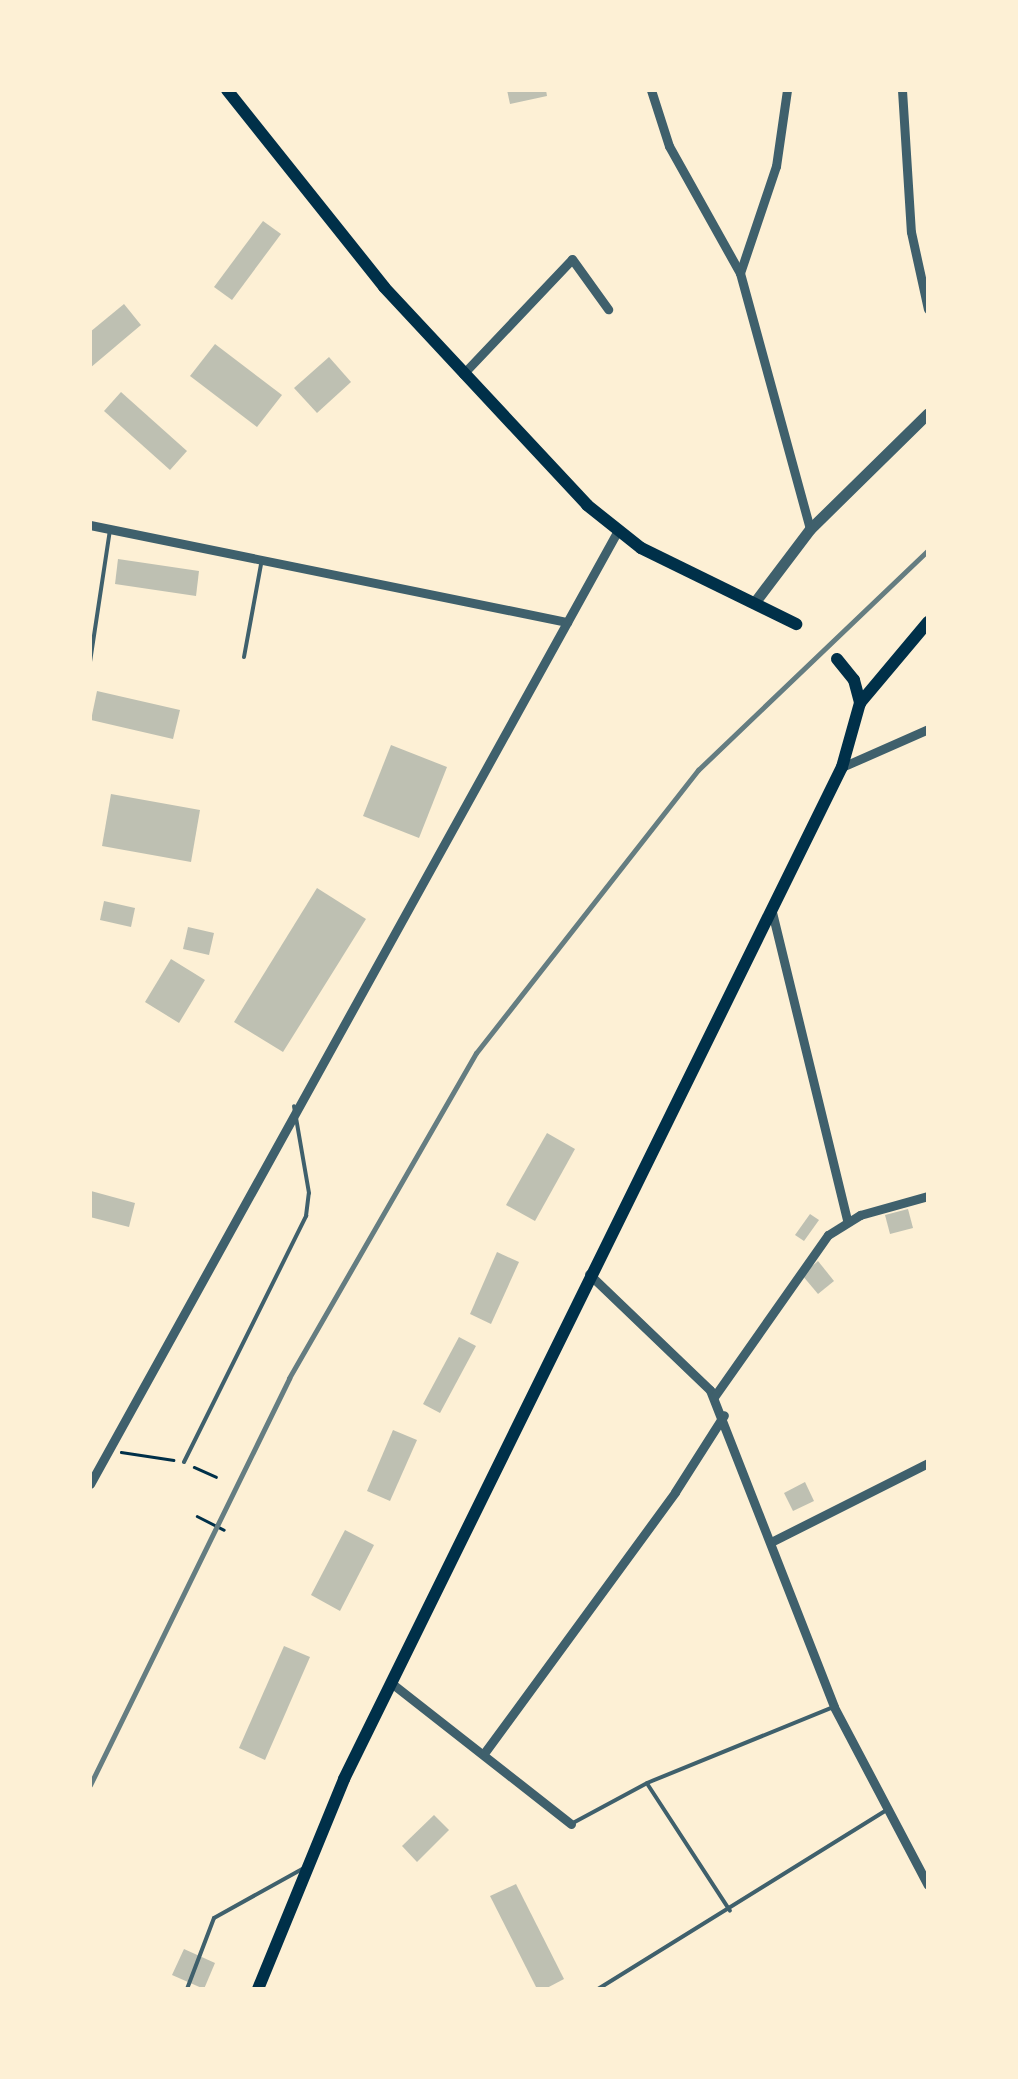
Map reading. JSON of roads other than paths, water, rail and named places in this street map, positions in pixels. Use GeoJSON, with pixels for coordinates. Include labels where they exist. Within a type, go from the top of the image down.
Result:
{"type":"FeatureCollection","features":[{"type":"Feature","properties":{"kind":"main road"},"geometry":{"type":"LineString","coordinates":[[227,90],[463,374],[618,532],[796,624]]}},
{"type":"Feature","properties":{"kind":"main road"},"geometry":{"type":"LineString","coordinates":[[258,1989],[306,1866],[390,1682],[842,767],[860,703],[928,622]]}},
{"type":"Feature","properties":{"kind":"main road"},"geometry":{"type":"LineString","coordinates":[[838,659],[854,680],[860,703]]}},
{"type":"Feature","properties":{"kind":"street"},"geometry":{"type":"LineString","coordinates":[[651,90],[669,146],[740,273],[810,528]]}},
{"type":"Feature","properties":{"kind":"street"},"geometry":{"type":"LineString","coordinates":[[740,273],[776,166],[786,90]]}},
{"type":"Feature","properties":{"kind":"street"},"geometry":{"type":"LineString","coordinates":[[902,90],[910,232],[928,309]]}},
{"type":"Feature","properties":{"kind":"street"},"geometry":{"type":"LineString","coordinates":[[463,374],[572,259],[608,309]]}},
{"type":"Feature","properties":{"kind":"street"},"geometry":{"type":"LineString","coordinates":[[754,603],[810,528],[928,412]]}},
{"type":"Feature","properties":{"kind":"street"},"geometry":{"type":"LineString","coordinates":[[90,524],[567,622]]}},
{"type":"Feature","properties":{"kind":"street"},"geometry":{"type":"LineString","coordinates":[[90,1484],[112,1451],[294,1106],[618,532]]}},
{"type":"Feature","properties":{"kind":"street"},"geometry":{"type":"LineString","coordinates":[[842,767],[928,729]]}},
{"type":"Feature","properties":{"kind":"street"},"geometry":{"type":"LineString","coordinates":[[772,912],[847,1220]]}},
{"type":"Feature","properties":{"kind":"street"},"geometry":{"type":"LineString","coordinates":[[714,1397],[794,1276],[847,1220],[928,1196]]}},
{"type":"Feature","properties":{"kind":"street"},"geometry":{"type":"LineString","coordinates":[[589,1274],[714,1397],[724,1415],[834,1706],[928,1885]]}},
{"type":"Feature","properties":{"kind":"street"},"geometry":{"type":"LineString","coordinates":[[484,1752],[676,1492],[724,1415]]}},
{"type":"Feature","properties":{"kind":"street"},"geometry":{"type":"LineString","coordinates":[[773,1540],[928,1464]]}},
{"type":"Feature","properties":{"kind":"street"},"geometry":{"type":"LineString","coordinates":[[390,1682],[571,1824]]}},
{"type":"Feature","properties":{"kind":"lane"},"geometry":{"type":"LineString","coordinates":[[90,662],[110,529]]}},
{"type":"Feature","properties":{"kind":"lane"},"geometry":{"type":"LineString","coordinates":[[244,657],[262,560]]}},
{"type":"Feature","properties":{"kind":"lane"},"geometry":{"type":"LineString","coordinates":[[184,1462],[306,1216],[309,1193],[294,1106]]}},
{"type":"Feature","properties":{"kind":"lane"},"geometry":{"type":"LineString","coordinates":[[571,1824],[647,1783],[834,1706]]}},
{"type":"Feature","properties":{"kind":"lane"},"geometry":{"type":"LineString","coordinates":[[647,1783],[730,1911]]}},
{"type":"Feature","properties":{"kind":"lane"},"geometry":{"type":"LineString","coordinates":[[598,1989],[730,1911],[888,1809]]}},
{"type":"Feature","properties":{"kind":"lane"},"geometry":{"type":"LineString","coordinates":[[188,1989],[214,1918],[306,1866]]}},
{"type":"Feature","properties":{"kind":"railway"},"geometry":{"type":"LineString","coordinates":[[90,1785],[289,1378],[476,1053],[698,770],[928,550]]}}]}
